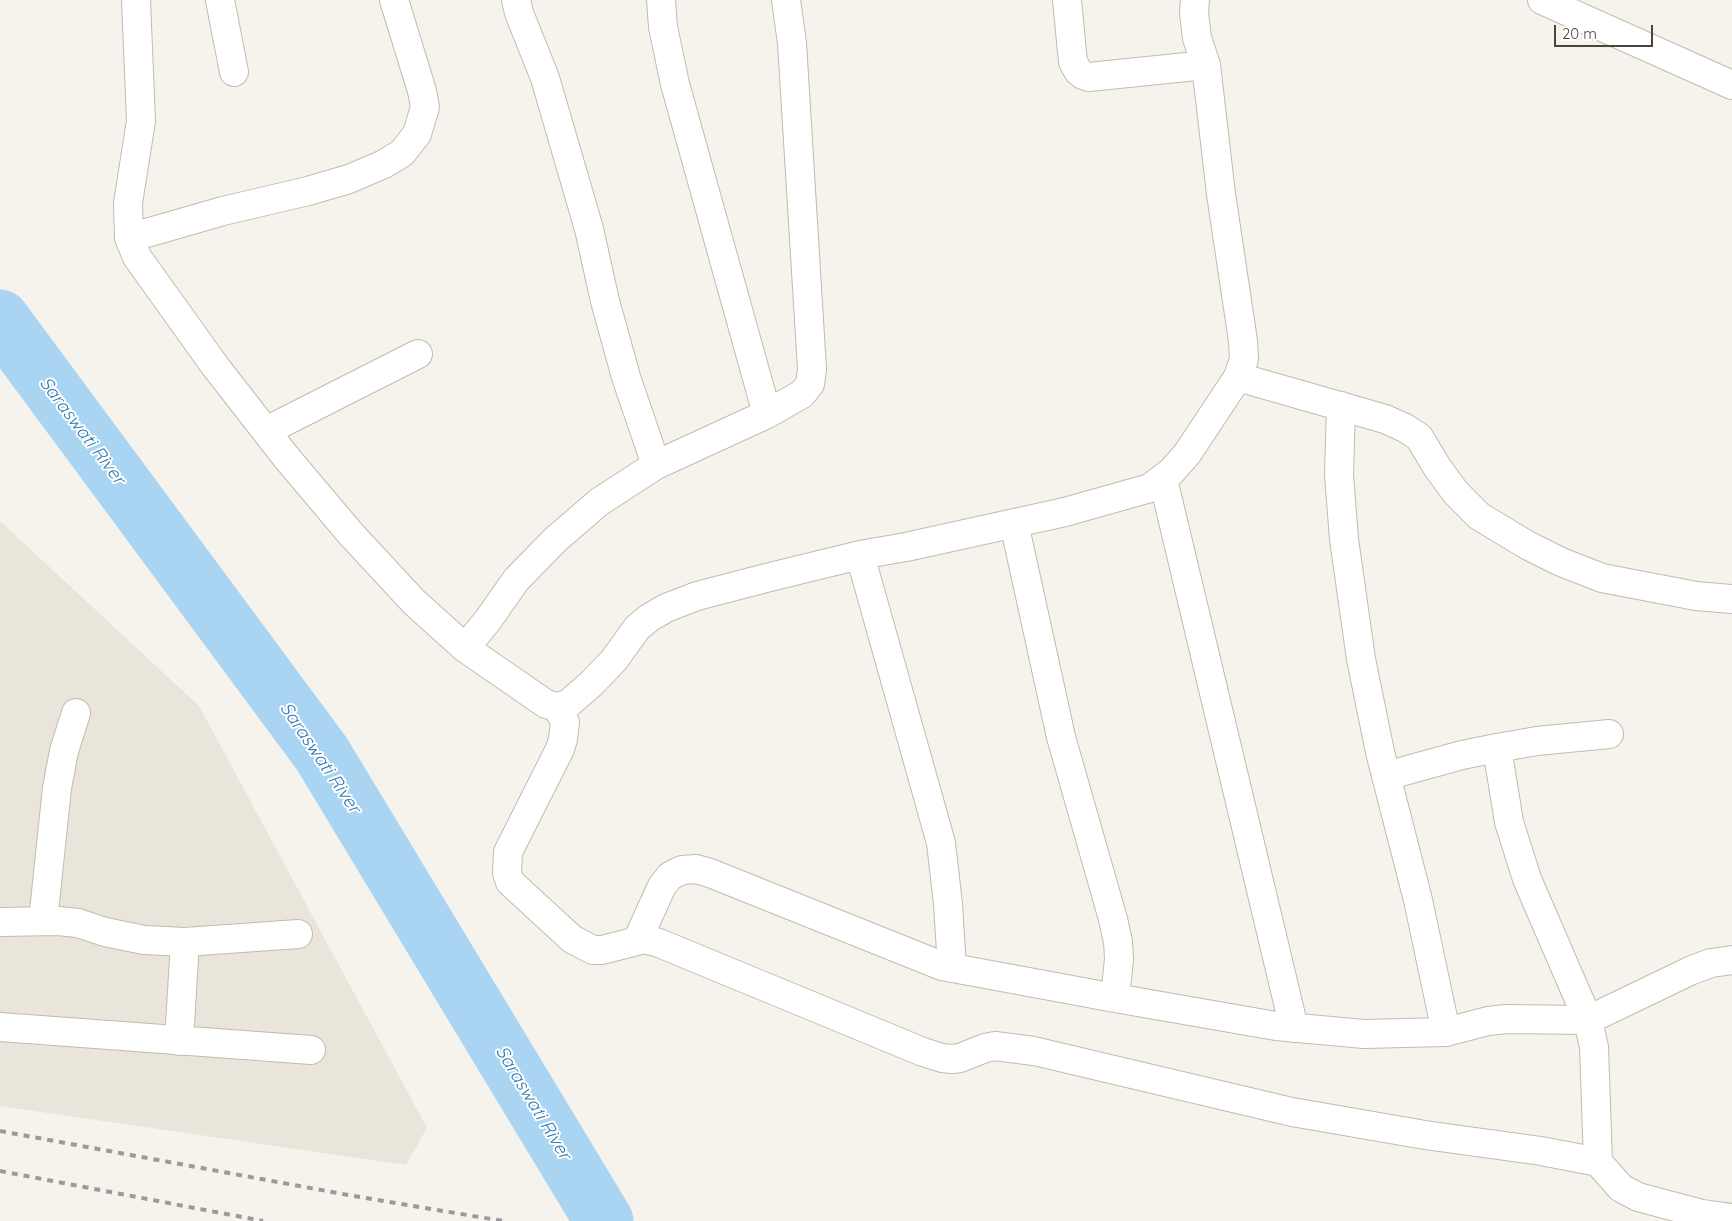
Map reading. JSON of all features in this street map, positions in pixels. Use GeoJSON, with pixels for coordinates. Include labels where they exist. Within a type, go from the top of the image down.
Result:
{"type":"FeatureCollection","features":[{"type":"Feature","properties":{"kind":"street"},"geometry":{"type":"LineString","coordinates":[[136,0],[141,121],[128,204],[129,238],[137,257],[215,366],[266,431],[350,533],[414,602],[465,648],[546,704],[557,707],[568,704],[592,683],[614,660],[637,628],[666,608],[697,596],[860,555],[906,547],[1065,512],[1150,488],[1163,479],[1187,454],[1238,377],[1244,359],[1221,194],[1206,64],[1197,38],[1194,13],[1195,0]]}},
{"type":"Feature","properties":{"kind":"street"},"geometry":{"type":"LineString","coordinates":[[220,0],[234,72]]}},
{"type":"Feature","properties":{"kind":"street"},"geometry":{"type":"LineString","coordinates":[[129,238],[223,211],[308,191],[349,179],[384,164],[402,153],[417,134],[425,108],[422,91],[394,0]]}},
{"type":"Feature","properties":{"kind":"street"},"geometry":{"type":"LineString","coordinates":[[516,0],[519,13],[548,88],[589,229],[605,301],[656,466]]}},
{"type":"Feature","properties":{"kind":"street"},"geometry":{"type":"LineString","coordinates":[[661,0],[663,27],[676,84],[767,414]]}},
{"type":"Feature","properties":{"kind":"street"},"geometry":{"type":"LineString","coordinates":[[465,648],[488,620],[516,580],[555,540],[598,502],[656,466],[767,414],[802,394],[810,384],[812,369],[792,43],[786,0]]}},
{"type":"Feature","properties":{"kind":"street"},"geometry":{"type":"LineString","coordinates":[[1067,0],[1074,62],[1078,71],[1083,75],[1089,77],[1206,64]]}},
{"type":"Feature","properties":{"kind":"street"},"geometry":{"type":"LineString","coordinates":[[1542,0],[1732,85]]}},
{"type":"Feature","properties":{"kind":"street"},"geometry":{"type":"LineString","coordinates":[[266,431],[418,354]]}},
{"type":"Feature","properties":{"kind":"street"},"geometry":{"type":"LineString","coordinates":[[1238,377],[1385,419],[1405,428],[1419,437],[1436,467],[1456,493],[1480,516],[1527,545],[1560,562],[1602,578],[1696,596],[1732,599]]}},
{"type":"Feature","properties":{"kind":"street"},"geometry":{"type":"LineString","coordinates":[[1341,406],[1339,475],[1344,539],[1361,659],[1386,776],[1418,900],[1446,1032]]}},
{"type":"Feature","properties":{"kind":"street"},"geometry":{"type":"LineString","coordinates":[[1163,479],[1294,1028]]}},
{"type":"Feature","properties":{"kind":"street"},"geometry":{"type":"LineString","coordinates":[[1014,523],[1061,737],[1114,919],[1119,959],[1115,998]]}},
{"type":"Feature","properties":{"kind":"street"},"geometry":{"type":"LineString","coordinates":[[860,555],[941,843],[948,904],[952,968]]}},
{"type":"Feature","properties":{"kind":"street"},"geometry":{"type":"LineString","coordinates":[[557,707],[565,722],[564,739],[508,852],[507,873],[510,882],[572,938],[592,950],[602,950],[645,939],[659,943],[923,1052],[942,1058],[960,1058],[995,1046],[1034,1051],[1292,1112],[1541,1151],[1598,1162],[1621,1188],[1638,1197],[1702,1214],[1732,1218]]}},
{"type":"Feature","properties":{"kind":"street"},"geometry":{"type":"LineString","coordinates":[[43,921],[56,788],[64,751],[76,713]]}},
{"type":"Feature","properties":{"kind":"street"},"geometry":{"type":"LineString","coordinates":[[1386,776],[1462,755],[1497,748],[1537,741],[1609,734]]}},
{"type":"Feature","properties":{"kind":"street"},"geometry":{"type":"LineString","coordinates":[[1497,748],[1509,822],[1528,879],[1588,1020],[1594,1047],[1598,1162]]}},
{"type":"Feature","properties":{"kind":"street"},"geometry":{"type":"LineString","coordinates":[[637,941],[662,886],[670,876],[682,870],[696,869],[932,962],[952,968],[1294,1028],[1364,1034],[1446,1032],[1488,1021],[1506,1019],[1588,1020],[1692,970],[1712,963],[1732,960]]}},
{"type":"Feature","properties":{"kind":"street"},"geometry":{"type":"LineString","coordinates":[[0,922],[58,920],[144,940],[185,942],[298,934]]}},
{"type":"Feature","properties":{"kind":"street"},"geometry":{"type":"LineString","coordinates":[[179,1040],[185,942]]}},
{"type":"Feature","properties":{"kind":"street"},"geometry":{"type":"LineString","coordinates":[[0,1027],[311,1050]]}},
{"type":"Feature","properties":{"kind":"shaded area"},"geometry":{"type":"Polygon","coordinates":[[[0,521],[199,706],[427,1128],[406,1165],[0,1106],[0,521]]]}},
{"type":"Feature","properties":{"kind":"waterway","name":"Saraswati River"},"geometry":{"type":"LineString","coordinates":[[0,319],[322,754],[604,1221]]}},
{"type":"Feature","properties":{"kind":"railway"},"geometry":{"type":"LineString","coordinates":[[0,1131],[354,1196],[503,1221]]}},
{"type":"Feature","properties":{"kind":"railway"},"geometry":{"type":"LineString","coordinates":[[0,1171],[263,1221]]}}]}
